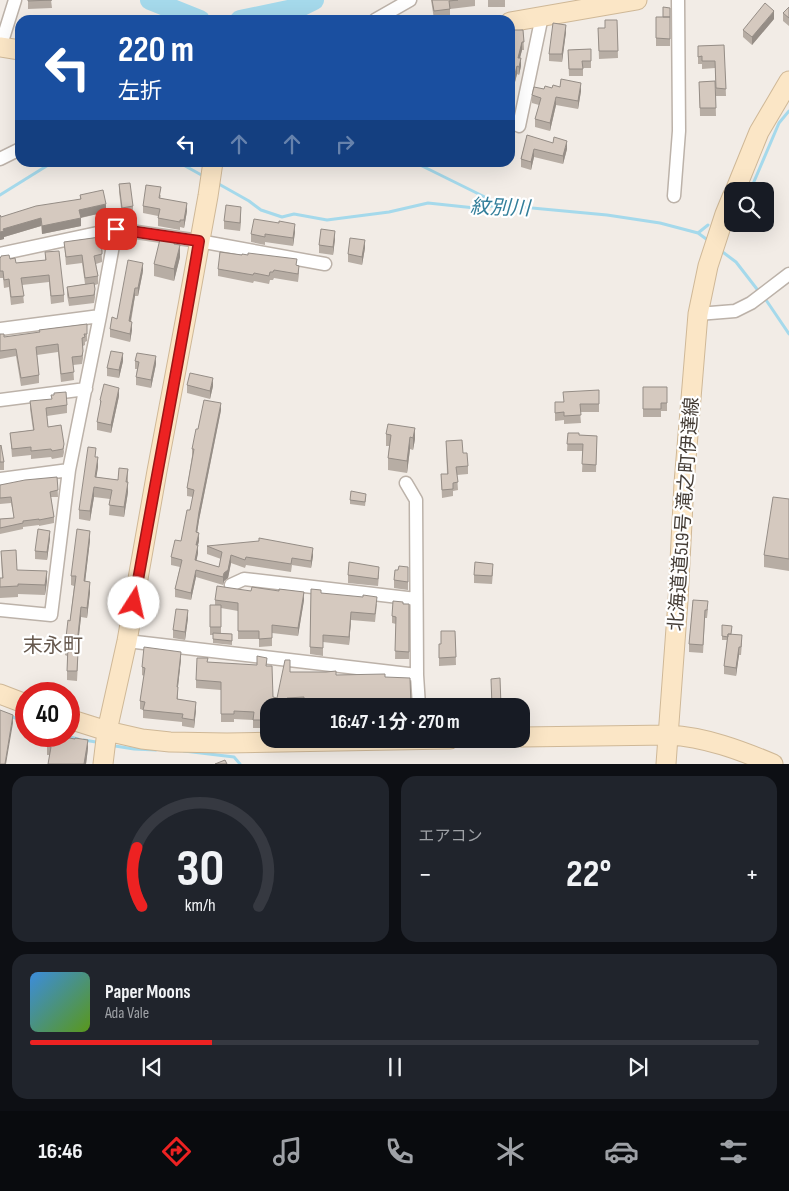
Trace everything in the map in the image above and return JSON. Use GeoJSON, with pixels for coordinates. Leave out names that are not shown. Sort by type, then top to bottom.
{"type":"FeatureCollection","features":[{"type":"Feature","properties":{"kind":"street"},"geometry":{"type":"LineString","coordinates":[[14,0],[0,48],[15,50]]}},
{"type":"Feature","properties":{"kind":"street"},"geometry":{"type":"LineString","coordinates":[[384,15],[410,0]]}},
{"type":"Feature","properties":{"kind":"street"},"geometry":{"type":"LineString","coordinates":[[515,21],[637,0]]}},
{"type":"Feature","properties":{"kind":"street"},"geometry":{"type":"LineString","coordinates":[[674,196],[679,131],[678,0]]}},
{"type":"Feature","properties":{"kind":"street"},"geometry":{"type":"LineString","coordinates":[[519,126],[542,16]]}},
{"type":"Feature","properties":{"kind":"street"},"geometry":{"type":"LineString","coordinates":[[739,182],[759,132],[789,81]]}},
{"type":"Feature","properties":{"kind":"street"},"geometry":{"type":"LineString","coordinates":[[0,159],[15,152]]}},
{"type":"Feature","properties":{"kind":"street"},"geometry":{"type":"LineString","coordinates":[[103,764],[107,731],[127,641],[212,167]]}},
{"type":"Feature","properties":{"kind":"street","name":"北海道道519号 滝之町伊達線"},"geometry":{"type":"LineString","coordinates":[[666,764],[684,483],[698,314],[708,266],[724,217]]}},
{"type":"Feature","properties":{"kind":"street"},"geometry":{"type":"LineString","coordinates":[[0,610],[51,616],[69,470],[116,229]]}},
{"type":"Feature","properties":{"kind":"street"},"geometry":{"type":"LineString","coordinates":[[0,254],[116,229],[199,241],[325,264]]}},
{"type":"Feature","properties":{"kind":"street"},"geometry":{"type":"LineString","coordinates":[[698,314],[735,311],[751,303],[785,277]]}},
{"type":"Feature","properties":{"kind":"street"},"geometry":{"type":"LineString","coordinates":[[0,329],[100,316]]}},
{"type":"Feature","properties":{"kind":"street"},"geometry":{"type":"LineString","coordinates":[[0,400],[86,389]]}},
{"type":"Feature","properties":{"kind":"street"},"geometry":{"type":"LineString","coordinates":[[0,479],[69,470]]}},
{"type":"Feature","properties":{"kind":"street"},"geometry":{"type":"LineString","coordinates":[[406,483],[416,500],[418,698]]}},
{"type":"Feature","properties":{"kind":"street"},"geometry":{"type":"LineString","coordinates":[[231,585],[244,579],[416,599]]}},
{"type":"Feature","properties":{"kind":"street"},"geometry":{"type":"LineString","coordinates":[[127,641],[417,675]]}},
{"type":"Feature","properties":{"kind":"street"},"geometry":{"type":"LineString","coordinates":[[0,694],[15,700]]}},
{"type":"Feature","properties":{"kind":"street"},"geometry":{"type":"LineString","coordinates":[[80,723],[142,739],[160,741],[260,742]]}},
{"type":"Feature","properties":{"kind":"street"},"geometry":{"type":"LineString","coordinates":[[530,737],[688,736],[743,751],[773,764]]}},
{"type":"Feature","properties":{"kind":"building"},"geometry":{"type":"Polygon","coordinates":[[[432,0],[458,0],[449,1],[450,9],[434,11],[432,0]]]}},
{"type":"Feature","properties":{"kind":"building"},"geometry":{"type":"Polygon","coordinates":[[[765,3],[774,11],[752,37],[743,30],[765,3]]]}},
{"type":"Feature","properties":{"kind":"building"},"geometry":{"type":"Polygon","coordinates":[[[663,7],[670,8],[670,17],[663,17],[663,7]]]}},
{"type":"Feature","properties":{"kind":"building"},"geometry":{"type":"Polygon","coordinates":[[[789,7],[789,18],[783,13],[789,7]]]}},
{"type":"Feature","properties":{"kind":"building"},"geometry":{"type":"Polygon","coordinates":[[[656,17],[670,17],[670,39],[656,38],[656,17]]]}},
{"type":"Feature","properties":{"kind":"building"},"geometry":{"type":"Polygon","coordinates":[[[605,20],[617,20],[618,51],[599,51],[598,28],[605,28],[605,20]]]}},
{"type":"Feature","properties":{"kind":"building"},"geometry":{"type":"Polygon","coordinates":[[[553,23],[566,25],[562,54],[549,54],[553,23]]]}},
{"type":"Feature","properties":{"kind":"building"},"geometry":{"type":"Polygon","coordinates":[[[515,30],[523,30],[524,42],[522,42],[518,58],[521,58],[519,67],[517,66],[515,74],[515,30]]]}},
{"type":"Feature","properties":{"kind":"building"},"geometry":{"type":"Polygon","coordinates":[[[724,45],[726,89],[716,88],[715,61],[702,61],[702,56],[698,57],[698,46],[724,45]]]}},
{"type":"Feature","properties":{"kind":"building"},"geometry":{"type":"Polygon","coordinates":[[[591,49],[591,61],[582,61],[583,69],[569,69],[568,50],[591,49]]]}},
{"type":"Feature","properties":{"kind":"building"},"geometry":{"type":"Polygon","coordinates":[[[561,79],[581,83],[578,101],[556,97],[550,123],[535,119],[541,98],[532,95],[534,87],[544,89],[545,86],[552,88],[553,85],[560,87],[561,79]]]}},
{"type":"Feature","properties":{"kind":"building"},"geometry":{"type":"Polygon","coordinates":[[[715,81],[716,108],[700,108],[699,82],[715,81]]]}},
{"type":"Feature","properties":{"kind":"building"},"geometry":{"type":"Polygon","coordinates":[[[527,135],[553,143],[554,137],[567,141],[563,156],[534,149],[531,162],[521,159],[527,135]]]}},
{"type":"Feature","properties":{"kind":"building"},"geometry":{"type":"Polygon","coordinates":[[[130,183],[133,206],[122,208],[119,184],[130,183]]]}},
{"type":"Feature","properties":{"kind":"building"},"geometry":{"type":"Polygon","coordinates":[[[146,185],[161,187],[159,198],[187,203],[184,220],[180,220],[180,222],[158,218],[160,209],[143,206],[146,185]]]}},
{"type":"Feature","properties":{"kind":"building"},"geometry":{"type":"Polygon","coordinates":[[[103,190],[106,204],[79,210],[81,218],[42,226],[41,218],[3,229],[4,231],[0,232],[0,215],[1,217],[36,206],[81,199],[80,195],[103,190]]]}},
{"type":"Feature","properties":{"kind":"building"},"geometry":{"type":"Polygon","coordinates":[[[226,205],[241,207],[240,223],[224,221],[226,205]]]}},
{"type":"Feature","properties":{"kind":"building"},"geometry":{"type":"Polygon","coordinates":[[[254,219],[295,224],[293,238],[265,234],[265,237],[251,234],[254,219]]]}},
{"type":"Feature","properties":{"kind":"building"},"geometry":{"type":"Polygon","coordinates":[[[321,229],[335,231],[333,247],[319,245],[321,229]]]}},
{"type":"Feature","properties":{"kind":"building"},"geometry":{"type":"Polygon","coordinates":[[[161,235],[175,239],[174,244],[180,245],[174,269],[154,264],[161,235]]]}},
{"type":"Feature","properties":{"kind":"building"},"geometry":{"type":"Polygon","coordinates":[[[100,237],[102,254],[94,256],[98,276],[85,278],[82,255],[66,257],[64,242],[100,237]]]}},
{"type":"Feature","properties":{"kind":"building"},"geometry":{"type":"Polygon","coordinates":[[[350,238],[365,240],[362,257],[348,254],[350,238]]]}},
{"type":"Feature","properties":{"kind":"building"},"geometry":{"type":"Polygon","coordinates":[[[59,251],[64,295],[51,296],[49,275],[21,278],[24,296],[11,297],[9,279],[4,280],[3,271],[0,271],[1,256],[9,255],[10,259],[15,258],[16,263],[46,260],[45,252],[59,251]]]}},
{"type":"Feature","properties":{"kind":"building"},"geometry":{"type":"Polygon","coordinates":[[[220,252],[242,255],[248,255],[248,253],[297,259],[296,265],[299,266],[298,274],[274,270],[270,272],[269,276],[254,273],[253,275],[218,269],[220,252]]]}},
{"type":"Feature","properties":{"kind":"building"},"geometry":{"type":"Polygon","coordinates":[[[128,260],[143,263],[138,288],[135,288],[129,321],[132,322],[130,334],[110,329],[112,317],[117,319],[128,260]]]}},
{"type":"Feature","properties":{"kind":"building"},"geometry":{"type":"Polygon","coordinates":[[[94,283],[94,295],[69,298],[67,287],[94,283]]]}},
{"type":"Feature","properties":{"kind":"building"},"geometry":{"type":"Polygon","coordinates":[[[87,324],[87,334],[84,334],[85,337],[82,338],[82,356],[72,357],[74,372],[61,374],[58,344],[36,347],[39,375],[21,378],[16,349],[0,351],[0,334],[4,334],[4,337],[87,324]]]}},
{"type":"Feature","properties":{"kind":"building"},"geometry":{"type":"Polygon","coordinates":[[[111,351],[123,353],[119,370],[107,368],[111,351]]]}},
{"type":"Feature","properties":{"kind":"building"},"geometry":{"type":"Polygon","coordinates":[[[137,353],[156,356],[151,380],[136,377],[139,362],[135,361],[137,353]]]}},
{"type":"Feature","properties":{"kind":"building"},"geometry":{"type":"Polygon","coordinates":[[[190,373],[213,378],[210,391],[187,385],[190,373]]]}},
{"type":"Feature","properties":{"kind":"building"},"geometry":{"type":"Polygon","coordinates":[[[104,384],[119,388],[111,425],[97,422],[104,384]]]}},
{"type":"Feature","properties":{"kind":"building"},"geometry":{"type":"Polygon","coordinates":[[[643,387],[667,387],[667,403],[661,403],[661,409],[643,409],[643,387]]]}},
{"type":"Feature","properties":{"kind":"building"},"geometry":{"type":"Polygon","coordinates":[[[599,390],[599,404],[580,404],[581,415],[564,416],[564,412],[555,413],[555,402],[564,402],[563,392],[599,390]]]}},
{"type":"Feature","properties":{"kind":"building"},"geometry":{"type":"Polygon","coordinates":[[[66,392],[67,405],[46,408],[48,427],[61,425],[63,449],[31,451],[31,447],[12,449],[10,433],[34,430],[30,401],[52,399],[51,395],[54,395],[54,393],[66,392]]]}},
{"type":"Feature","properties":{"kind":"building"},"geometry":{"type":"Polygon","coordinates":[[[204,400],[221,403],[199,512],[196,532],[199,533],[196,545],[198,545],[195,560],[219,567],[222,552],[207,546],[259,541],[259,538],[313,548],[311,561],[292,558],[291,564],[246,557],[245,560],[231,555],[228,570],[224,573],[223,577],[196,570],[191,593],[175,589],[182,560],[171,557],[175,540],[181,541],[187,510],[190,510],[194,490],[187,488],[194,449],[192,449],[204,400]]]}},
{"type":"Feature","properties":{"kind":"building"},"geometry":{"type":"Polygon","coordinates":[[[388,424],[415,428],[413,438],[410,437],[407,461],[388,458],[391,435],[386,434],[388,424]]]}},
{"type":"Feature","properties":{"kind":"building"},"geometry":{"type":"Polygon","coordinates":[[[568,433],[597,436],[596,465],[582,464],[583,444],[567,444],[568,433]]]}},
{"type":"Feature","properties":{"kind":"building"},"geometry":{"type":"Polygon","coordinates":[[[462,440],[463,453],[467,453],[468,466],[456,467],[458,482],[453,483],[453,489],[442,490],[441,474],[448,474],[446,441],[462,440]]]}},
{"type":"Feature","properties":{"kind":"building"},"geometry":{"type":"Polygon","coordinates":[[[1,445],[4,462],[0,462],[1,445]]]}},
{"type":"Feature","properties":{"kind":"building"},"geometry":{"type":"Polygon","coordinates":[[[88,447],[96,448],[95,457],[98,457],[95,477],[118,480],[119,468],[128,469],[124,507],[109,505],[112,490],[94,487],[90,511],[79,510],[88,447]]]}},
{"type":"Feature","properties":{"kind":"building"},"geometry":{"type":"Polygon","coordinates":[[[57,477],[58,490],[50,492],[54,517],[23,521],[23,523],[0,528],[0,519],[14,518],[11,497],[0,498],[0,485],[57,477]]]}},
{"type":"Feature","properties":{"kind":"building"},"geometry":{"type":"Polygon","coordinates":[[[351,491],[366,494],[365,502],[350,500],[351,491]]]}},
{"type":"Feature","properties":{"kind":"building"},"geometry":{"type":"Polygon","coordinates":[[[773,497],[789,499],[789,559],[764,555],[773,497]]]}},
{"type":"Feature","properties":{"kind":"building"},"geometry":{"type":"Polygon","coordinates":[[[38,529],[50,531],[47,552],[35,551],[38,529]]]}},
{"type":"Feature","properties":{"kind":"building"},"geometry":{"type":"Polygon","coordinates":[[[77,529],[90,531],[84,581],[90,582],[87,608],[81,607],[76,653],[78,653],[77,671],[67,671],[68,646],[65,646],[76,576],[71,576],[77,529]]]}},
{"type":"Feature","properties":{"kind":"building"},"geometry":{"type":"Polygon","coordinates":[[[16,550],[17,570],[47,571],[45,585],[18,584],[18,586],[0,587],[0,578],[3,578],[1,551],[16,550]]]}},
{"type":"Feature","properties":{"kind":"building"},"geometry":{"type":"Polygon","coordinates":[[[349,562],[379,567],[378,579],[348,575],[349,562]]]}},
{"type":"Feature","properties":{"kind":"building"},"geometry":{"type":"Polygon","coordinates":[[[475,562],[493,564],[492,576],[474,575],[475,562]]]}},
{"type":"Feature","properties":{"kind":"building"},"geometry":{"type":"Polygon","coordinates":[[[399,566],[408,567],[408,582],[394,580],[395,570],[398,570],[399,566]]]}},
{"type":"Feature","properties":{"kind":"building"},"geometry":{"type":"Polygon","coordinates":[[[217,586],[251,591],[252,587],[304,592],[298,628],[272,625],[272,638],[259,639],[259,631],[238,631],[238,603],[215,600],[217,586]]]}},
{"type":"Feature","properties":{"kind":"building"},"geometry":{"type":"Polygon","coordinates":[[[311,589],[321,590],[321,593],[377,597],[375,614],[351,612],[349,637],[323,635],[323,648],[310,647],[311,589]]]}},
{"type":"Feature","properties":{"kind":"building"},"geometry":{"type":"Polygon","coordinates":[[[693,600],[708,601],[707,610],[705,610],[703,645],[689,644],[693,600]]]}},
{"type":"Feature","properties":{"kind":"building"},"geometry":{"type":"Polygon","coordinates":[[[393,601],[409,604],[409,652],[395,651],[396,617],[392,616],[393,601]]]}},
{"type":"Feature","properties":{"kind":"building"},"geometry":{"type":"Polygon","coordinates":[[[210,605],[221,605],[221,627],[210,627],[210,605]]]}},
{"type":"Feature","properties":{"kind":"building"},"geometry":{"type":"Polygon","coordinates":[[[176,609],[188,610],[185,632],[173,630],[176,609]]]}},
{"type":"Feature","properties":{"kind":"building"},"geometry":{"type":"Polygon","coordinates":[[[722,625],[732,626],[731,634],[728,634],[728,637],[722,636],[722,625]]]}},
{"type":"Feature","properties":{"kind":"building"},"geometry":{"type":"Polygon","coordinates":[[[441,631],[455,631],[456,657],[439,658],[441,631]]]}},
{"type":"Feature","properties":{"kind":"building"},"geometry":{"type":"Polygon","coordinates":[[[213,633],[232,634],[232,641],[213,639],[213,633]]]}},
{"type":"Feature","properties":{"kind":"building"},"geometry":{"type":"Polygon","coordinates":[[[728,634],[742,635],[736,668],[724,666],[728,634]]]}},
{"type":"Feature","properties":{"kind":"building"},"geometry":{"type":"Polygon","coordinates":[[[144,647],[181,652],[177,699],[196,702],[194,720],[182,718],[183,714],[143,710],[145,702],[140,701],[145,668],[142,667],[144,647]]]}},
{"type":"Feature","properties":{"kind":"building"},"geometry":{"type":"Polygon","coordinates":[[[257,656],[267,658],[266,666],[272,666],[273,697],[277,698],[260,698],[260,720],[253,720],[254,712],[234,711],[234,714],[221,714],[221,682],[196,680],[197,658],[208,658],[207,662],[257,665],[257,656]]]}},
{"type":"Feature","properties":{"kind":"building"},"geometry":{"type":"Polygon","coordinates":[[[285,660],[290,660],[290,672],[336,671],[336,675],[385,674],[385,677],[410,678],[411,698],[277,698],[285,660]]]}},
{"type":"Feature","properties":{"kind":"building"},"geometry":{"type":"Polygon","coordinates":[[[500,678],[501,698],[492,698],[491,679],[500,678]]]}},
{"type":"Feature","properties":{"kind":"building"},"geometry":{"type":"Polygon","coordinates":[[[0,710],[13,715],[5,764],[0,764],[0,710]]]}},
{"type":"Feature","properties":{"kind":"building"},"geometry":{"type":"Polygon","coordinates":[[[80,739],[88,740],[84,764],[48,764],[51,747],[80,747],[80,739]]]}},
{"type":"Feature","properties":{"kind":"building"},"geometry":{"type":"Polygon","coordinates":[[[225,760],[227,764],[215,764],[225,760]]]}},
{"type":"Feature","properties":{"kind":"waterway"},"geometry":{"type":"LineString","coordinates":[[150,0],[188,15]]}},
{"type":"Feature","properties":{"kind":"waterway"},"geometry":{"type":"LineString","coordinates":[[264,15],[298,8],[314,0]]}},
{"type":"Feature","properties":{"kind":"waterway"},"geometry":{"type":"LineString","coordinates":[[754,182],[779,123],[789,111]]}},
{"type":"Feature","properties":{"kind":"waterway","name":"紋別川"},"geometry":{"type":"LineString","coordinates":[[0,195],[45,167]]}},
{"type":"Feature","properties":{"kind":"waterway","name":"紋別川"},"geometry":{"type":"LineString","coordinates":[[187,167],[205,177]]}},
{"type":"Feature","properties":{"kind":"waterway"},"geometry":{"type":"LineString","coordinates":[[424,167],[501,205]]}},
{"type":"Feature","properties":{"kind":"waterway","name":"紋別川"},"geometry":{"type":"LineString","coordinates":[[217,183],[261,210],[282,217],[294,214],[327,220],[389,212],[428,203],[475,208],[501,205],[607,215],[660,223],[698,233],[709,241]]}},
{"type":"Feature","properties":{"kind":"waterway"},"geometry":{"type":"LineString","coordinates":[[698,233],[708,225]]}},
{"type":"Feature","properties":{"kind":"waterway","name":"紋別川"},"geometry":{"type":"LineString","coordinates":[[720,250],[736,262],[760,293]]}},
{"type":"Feature","properties":{"kind":"waterway","name":"紋別川"},"geometry":{"type":"LineString","coordinates":[[764,297],[789,334]]}},
{"type":"Feature","properties":{"kind":"waterway"},"geometry":{"type":"LineString","coordinates":[[10,716],[15,718]]}},
{"type":"Feature","properties":{"kind":"waterway"},"geometry":{"type":"LineString","coordinates":[[84,740],[96,742]]}},
{"type":"Feature","properties":{"kind":"waterway"},"geometry":{"type":"LineString","coordinates":[[115,746],[156,750]]}},
{"type":"Feature","properties":{"kind":"waterway"},"geometry":{"type":"LineString","coordinates":[[184,751],[234,757],[240,764]]}},
{"type":"Feature","properties":{"kind":"district","name":"末永町"},"geometry":{"type":"Point","coordinates":[53,645]}},
{"type":"Feature","properties":{"kind":"route"},"geometry":{"type":"LineString","coordinates":[[116,229],[199,241],[134,603]]}}]}
